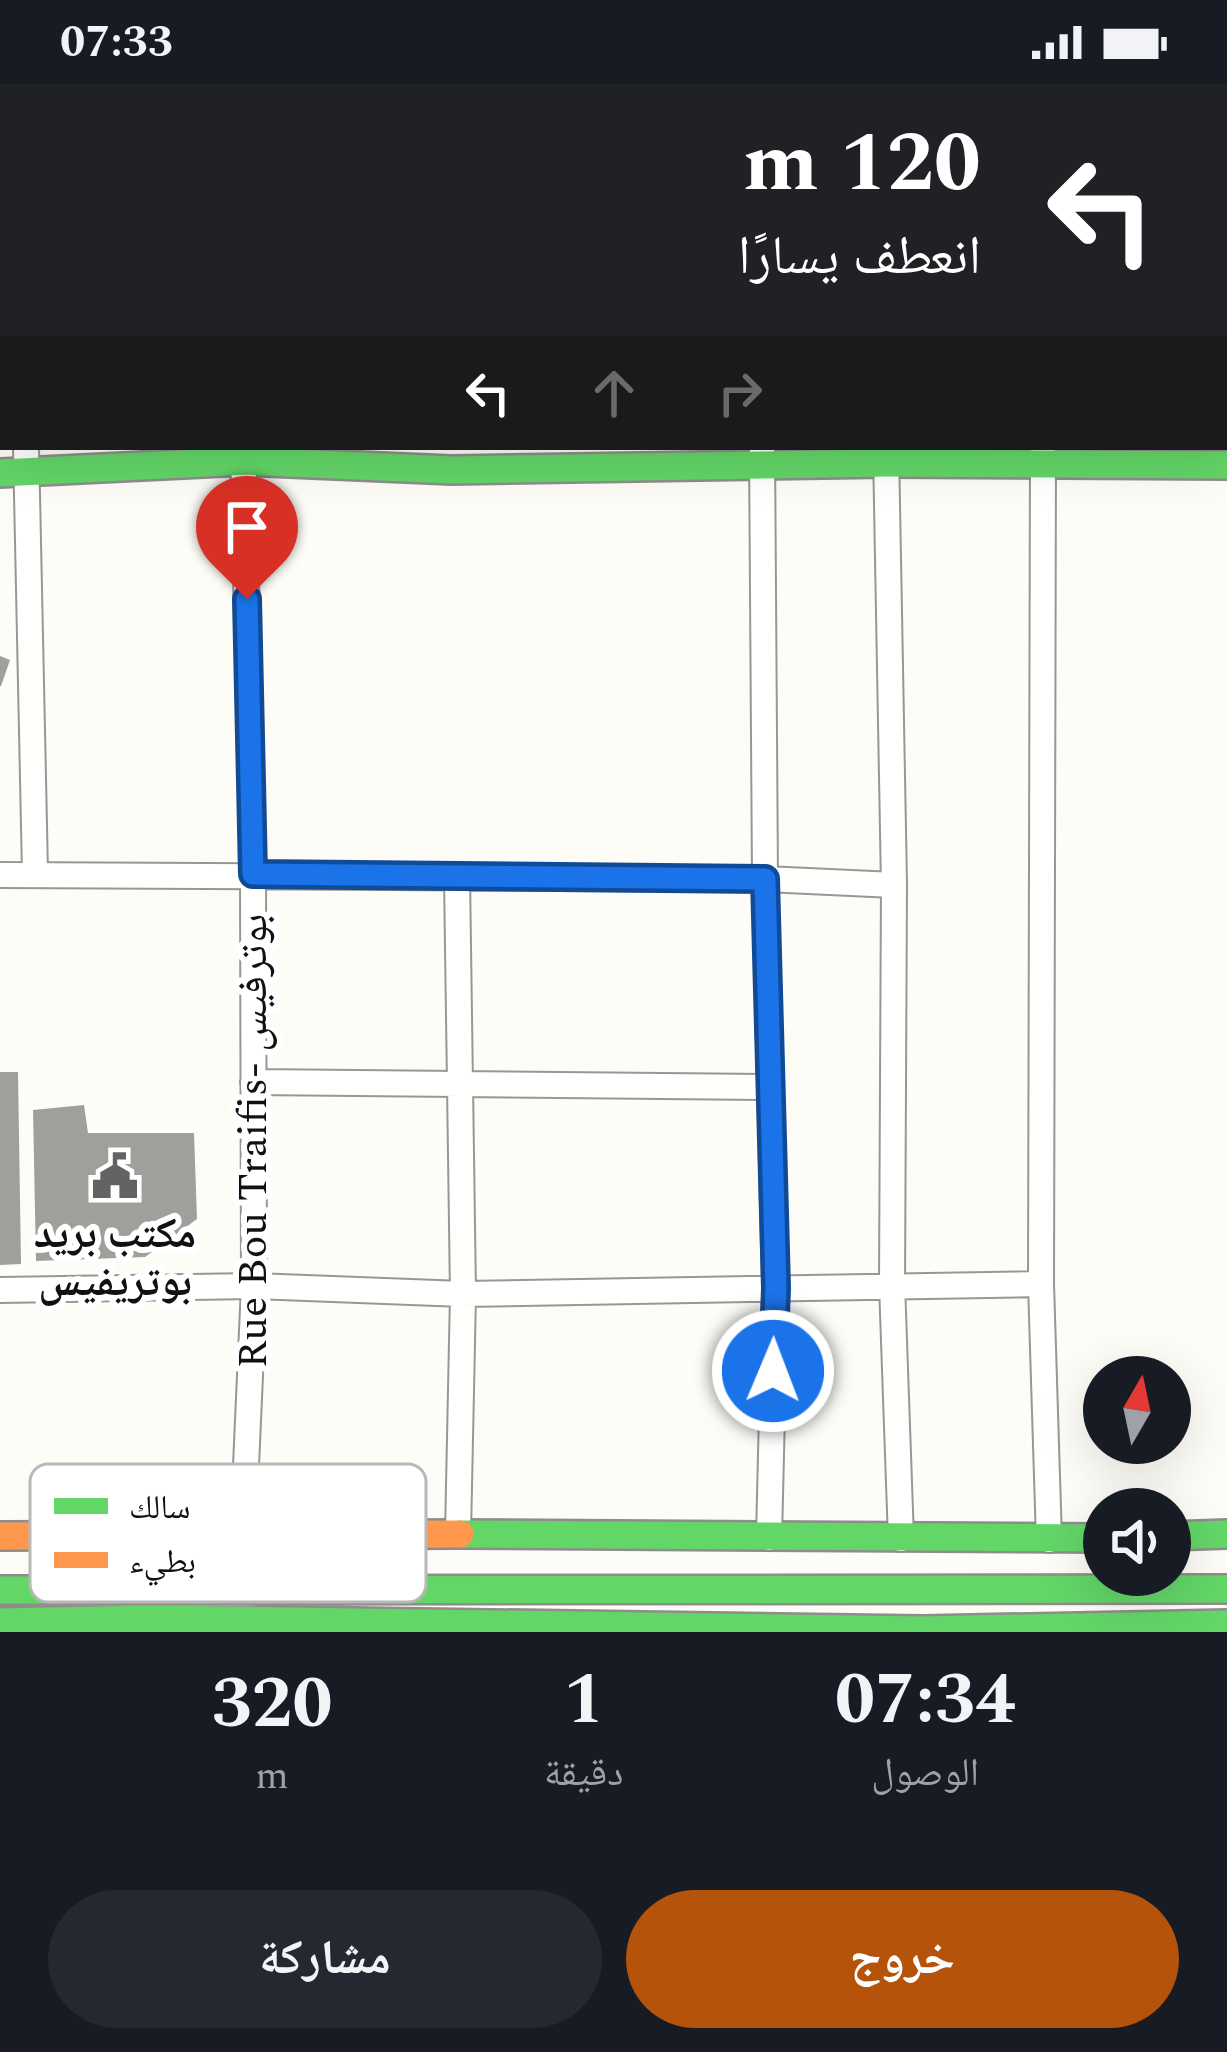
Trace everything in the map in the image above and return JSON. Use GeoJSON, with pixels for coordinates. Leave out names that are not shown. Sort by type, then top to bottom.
{"type":"FeatureCollection","features":[{"type":"Feature","properties":{"kind":"main road"},"geometry":{"type":"LineString","coordinates":[[17,464],[243,454],[453,458],[1043,455],[1227,465]]}},
{"type":"Feature","properties":{"kind":"main road"},"geometry":{"type":"LineString","coordinates":[[426,1534],[1083,1539]]}},
{"type":"Feature","properties":{"kind":"main road"},"geometry":{"type":"LineString","coordinates":[[1191,1535],[1227,1534]]}},
{"type":"Feature","properties":{"kind":"main road"},"geometry":{"type":"LineString","coordinates":[[0,1536],[30,1536]]}},
{"type":"Feature","properties":{"kind":"main road"},"geometry":{"type":"LineString","coordinates":[[426,1590],[1227,1589]]}},
{"type":"Feature","properties":{"kind":"main road"},"geometry":{"type":"LineString","coordinates":[[0,1590],[30,1590]]}},
{"type":"Feature","properties":{"kind":"main road"},"geometry":{"type":"LineString","coordinates":[[0,1622],[729,1631],[1227,1624]]}},
{"type":"Feature","properties":{"kind":"street","name":"Rue Bou Traifis- بوترفيس"},"geometry":{"type":"LineString","coordinates":[[243,454],[254,1082],[254,1286],[246,1464]]}},
{"type":"Feature","properties":{"kind":"street"},"geometry":{"type":"LineString","coordinates":[[886,455],[894,885],[892,1284],[901,1540]]}},
{"type":"Feature","properties":{"kind":"street"},"geometry":{"type":"LineString","coordinates":[[1043,455],[1041,1284],[1048,1540]]}},
{"type":"Feature","properties":{"kind":"street"},"geometry":{"type":"LineString","coordinates":[[762,457],[765,879],[776,1288],[769,1538]]}},
{"type":"Feature","properties":{"kind":"street"},"geometry":{"type":"LineString","coordinates":[[17,464],[35,873]]}},
{"type":"Feature","properties":{"kind":"street"},"geometry":{"type":"LineString","coordinates":[[0,875],[765,879],[894,885]]}},
{"type":"Feature","properties":{"kind":"street"},"geometry":{"type":"LineString","coordinates":[[457,876],[463,1294],[458,1534]]}},
{"type":"Feature","properties":{"kind":"street"},"geometry":{"type":"LineString","coordinates":[[254,1082],[770,1087]]}},
{"type":"Feature","properties":{"kind":"street"},"geometry":{"type":"LineString","coordinates":[[0,1290],[254,1286],[463,1294],[1041,1284]]}},
{"type":"Feature","properties":{"kind":"building"},"geometry":{"type":"Polygon","coordinates":[[[0,656],[10,660],[1,686],[0,686],[0,656]]]}},
{"type":"Feature","properties":{"kind":"building"},"geometry":{"type":"Polygon","coordinates":[[[0,1072],[18,1072],[21,1264],[0,1265],[0,1072]]]}},
{"type":"Feature","properties":{"kind":"building","name":"مكتب بريد بوتريفيس"},"geometry":{"type":"Polygon","coordinates":[[[84,1105],[88,1133],[194,1133],[197,1219],[145,1257],[36,1261],[33,1110],[84,1105]]]}},
{"type":"Feature","properties":{"kind":"traffic: fast"},"geometry":{"type":"LineString","coordinates":[[0,473],[244,461],[452,470],[886,463],[1227,465]]}},
{"type":"Feature","properties":{"kind":"traffic: fast"},"geometry":{"type":"LineString","coordinates":[[460,1534],[1083,1538]]}},
{"type":"Feature","properties":{"kind":"traffic: fast"},"geometry":{"type":"LineString","coordinates":[[1191,1535],[1227,1534]]}},
{"type":"Feature","properties":{"kind":"traffic: fast"},"geometry":{"type":"LineString","coordinates":[[426,1590],[1227,1589]]}},
{"type":"Feature","properties":{"kind":"traffic: fast"},"geometry":{"type":"LineString","coordinates":[[0,1590],[30,1590]]}},
{"type":"Feature","properties":{"kind":"traffic: fast"},"geometry":{"type":"LineString","coordinates":[[0,1622],[150,1619],[922,1630],[1227,1624]]}},
{"type":"Feature","properties":{"kind":"traffic: slow"},"geometry":{"type":"LineString","coordinates":[[426,1534],[460,1534]]}},
{"type":"Feature","properties":{"kind":"traffic: slow"},"geometry":{"type":"LineString","coordinates":[[0,1536],[30,1536]]}},
{"type":"Feature","properties":{"kind":"place","name":"مكتب بريد بوتريفيس"},"geometry":{"type":"Point","coordinates":[115,1176]}},
{"type":"Feature","properties":{"kind":"route"},"geometry":{"type":"LineString","coordinates":[[247,599],[253,874],[765,879],[776,1288],[773,1371]]}}]}
